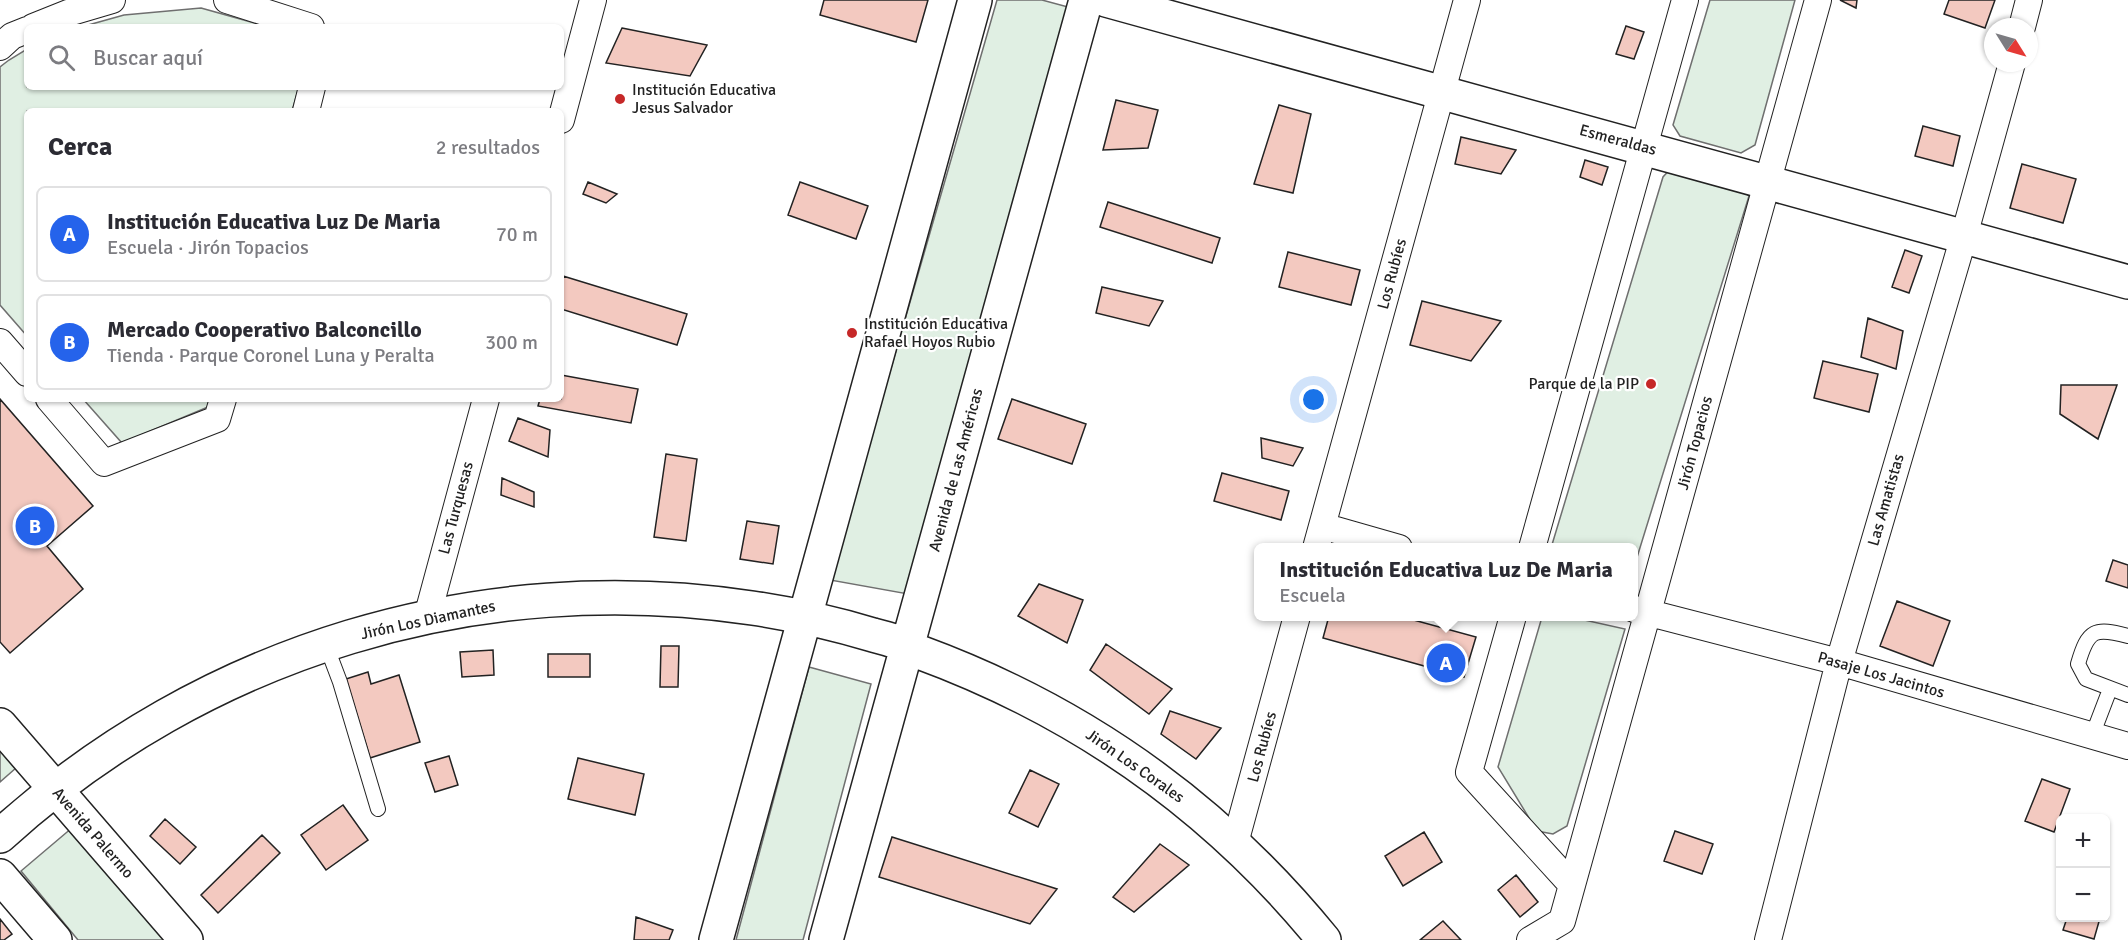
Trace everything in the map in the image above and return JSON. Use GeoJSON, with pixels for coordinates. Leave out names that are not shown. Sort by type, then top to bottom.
{"type":"FeatureCollection","features":[{"type":"Feature","properties":{"kind":"street"},"geometry":{"type":"LineString","coordinates":[[35,24],[112,0]]}},
{"type":"Feature","properties":{"kind":"street"},"geometry":{"type":"LineString","coordinates":[[227,0],[301,24]]}},
{"type":"Feature","properties":{"kind":"street"},"geometry":{"type":"LineString","coordinates":[[564,109],[593,0]]}},
{"type":"Feature","properties":{"kind":"street"},"geometry":{"type":"LineString","coordinates":[[716,940],[975,0]]}},
{"type":"Feature","properties":{"kind":"street","name":"Avenida de Las Américas"},"geometry":{"type":"LineString","coordinates":[[826,940],[1086,0]]}},
{"type":"Feature","properties":{"kind":"street","name":"Esmeraldas"},"geometry":{"type":"LineString","coordinates":[[1106,0],[2128,282]]}},
{"type":"Feature","properties":{"kind":"street","name":"Los Rubíes"},"geometry":{"type":"LineString","coordinates":[[1319,537],[1467,0]]}},
{"type":"Feature","properties":{"kind":"street"},"geometry":{"type":"LineString","coordinates":[[1533,543],[1685,0]]}},
{"type":"Feature","properties":{"kind":"street","name":"Jirón Topacios"},"geometry":{"type":"LineString","coordinates":[[1530,940],[1562,921],[1641,611],[1818,0]]}},
{"type":"Feature","properties":{"kind":"street"},"geometry":{"type":"LineString","coordinates":[[2024,18],[2029,0]]}},
{"type":"Feature","properties":{"kind":"street","name":"Las Amatistas"},"geometry":{"type":"LineString","coordinates":[[1768,940],[1839,662],[1964,236],[2010,72]]}},
{"type":"Feature","properties":{"kind":"street"},"geometry":{"type":"LineString","coordinates":[[307,108],[311,90]]}},
{"type":"Feature","properties":{"kind":"street"},"geometry":{"type":"LineString","coordinates":[[0,342],[24,370]]}},
{"type":"Feature","properties":{"kind":"street"},"geometry":{"type":"LineString","coordinates":[[52,402],[104,463],[218,419],[223,402]]}},
{"type":"Feature","properties":{"kind":"street","name":"Las Turquesas"},"geometry":{"type":"LineString","coordinates":[[427,617],[485,402]]}},
{"type":"Feature","properties":{"kind":"street"},"geometry":{"type":"LineString","coordinates":[[1319,537],[1363,543]]}},
{"type":"Feature","properties":{"kind":"street","name":"Jirón Los Diamantes"},"geometry":{"type":"LineString","coordinates":[[0,836],[55,789],[107,751],[162,717],[278,662],[326,644],[427,617],[540,600],[597,597],[660,598],[722,603],[805,617],[908,645]]}},
{"type":"Feature","properties":{"kind":"street","name":"Pasaje Los Jacintos"},"geometry":{"type":"LineString","coordinates":[[1641,611],[1839,662],[2128,746]]}},
{"type":"Feature","properties":{"kind":"street","name":"Los Rubíes"},"geometry":{"type":"LineString","coordinates":[[1235,843],[1296,621]]}},
{"type":"Feature","properties":{"kind":"street"},"geometry":{"type":"LineString","coordinates":[[1512,621],[1469,772],[1572,885]]}},
{"type":"Feature","properties":{"kind":"street","name":"Jirón Los Corales"},"geometry":{"type":"LineString","coordinates":[[908,645],[919,652],[998,683],[1061,716],[1122,754],[1181,796],[1235,843],[1288,897],[1324,940]]}},
{"type":"Feature","properties":{"kind":"street","name":"Avenida Palermo"},"geometry":{"type":"LineString","coordinates":[[0,726],[186,940]]}},
{"type":"Feature","properties":{"kind":"street"},"geometry":{"type":"LineString","coordinates":[[0,876],[55,940]]}},
{"type":"Feature","properties":{"kind":"lane"},"geometry":{"type":"LineString","coordinates":[[2128,636],[2100,630],[2087,640],[2078,664],[2086,680],[2128,695]]}},
{"type":"Feature","properties":{"kind":"lane"},"geometry":{"type":"LineString","coordinates":[[326,644],[378,808]]}},
{"type":"Feature","properties":{"kind":"lane"},"geometry":{"type":"LineString","coordinates":[[2092,736],[2110,689]]}},
{"type":"Feature","properties":{"kind":"green space"},"geometry":{"type":"Polygon","coordinates":[[[997,0],[1042,0],[1068,7],[908,594],[830,580],[997,0]]]}},
{"type":"Feature","properties":{"kind":"green space"},"geometry":{"type":"Polygon","coordinates":[[[1710,0],[1795,0],[1755,145],[1741,153],[1680,136],[1673,125],[1710,0]]]}},
{"type":"Feature","properties":{"kind":"green space"},"geometry":{"type":"Polygon","coordinates":[[[201,8],[258,24],[92,24],[124,15],[201,8]]]}},
{"type":"Feature","properties":{"kind":"green space"},"geometry":{"type":"Polygon","coordinates":[[[24,51],[24,90],[298,90],[293,108],[24,108],[24,333],[0,305],[0,67],[24,51]]]}},
{"type":"Feature","properties":{"kind":"green space"},"geometry":{"type":"Polygon","coordinates":[[[1673,166],[1739,188],[1749,196],[1638,554],[1638,543],[1553,543],[1663,177],[1673,166]]]}},
{"type":"Feature","properties":{"kind":"green space"},"geometry":{"type":"Polygon","coordinates":[[[86,402],[209,402],[208,407],[122,443],[86,402]]]}},
{"type":"Feature","properties":{"kind":"green space"},"geometry":{"type":"Polygon","coordinates":[[[1541,621],[1589,621],[1625,629],[1567,826],[1553,834],[1537,831],[1498,767],[1541,621]]]}},
{"type":"Feature","properties":{"kind":"green space"},"geometry":{"type":"Polygon","coordinates":[[[809,667],[871,684],[803,940],[736,940],[809,667]]]}},
{"type":"Feature","properties":{"kind":"green space"},"geometry":{"type":"Polygon","coordinates":[[[0,749],[16,768],[0,782],[0,749]]]}},
{"type":"Feature","properties":{"kind":"green space"},"geometry":{"type":"Polygon","coordinates":[[[73,827],[167,940],[78,940],[21,871],[73,827]]]}},
{"type":"Feature","properties":{"kind":"building"},"geometry":{"type":"Polygon","coordinates":[[[824,0],[928,0],[916,42],[820,15],[824,0]]]}},
{"type":"Feature","properties":{"kind":"building"},"geometry":{"type":"Polygon","coordinates":[[[1840,0],[1857,0],[1856,8],[1840,0]]]}},
{"type":"Feature","properties":{"kind":"building"},"geometry":{"type":"Polygon","coordinates":[[[1949,0],[1995,0],[1989,18],[1984,18],[1984,28],[1944,14],[1949,0]]]}},
{"type":"Feature","properties":{"kind":"building"},"geometry":{"type":"Polygon","coordinates":[[[1626,26],[1644,32],[1634,59],[1616,54],[1626,26]]]}},
{"type":"Feature","properties":{"kind":"building"},"geometry":{"type":"Polygon","coordinates":[[[622,28],[707,45],[690,76],[606,63],[622,28]]]}},
{"type":"Feature","properties":{"kind":"building"},"geometry":{"type":"Polygon","coordinates":[[[1116,100],[1158,110],[1148,148],[1103,150],[1116,100]]]}},
{"type":"Feature","properties":{"kind":"building"},"geometry":{"type":"Polygon","coordinates":[[[1279,105],[1311,114],[1293,193],[1254,184],[1279,105]]]}},
{"type":"Feature","properties":{"kind":"building"},"geometry":{"type":"Polygon","coordinates":[[[1923,126],[1960,136],[1953,166],[1915,156],[1923,126]]]}},
{"type":"Feature","properties":{"kind":"building"},"geometry":{"type":"Polygon","coordinates":[[[1461,137],[1516,150],[1501,174],[1455,164],[1461,137]]]}},
{"type":"Feature","properties":{"kind":"building"},"geometry":{"type":"Polygon","coordinates":[[[1585,160],[1608,167],[1602,185],[1580,177],[1585,160]]]}},
{"type":"Feature","properties":{"kind":"building"},"geometry":{"type":"Polygon","coordinates":[[[2022,164],[2076,179],[2063,223],[2010,208],[2022,164]]]}},
{"type":"Feature","properties":{"kind":"building"},"geometry":{"type":"Polygon","coordinates":[[[588,182],[617,194],[606,203],[583,194],[588,182]]]}},
{"type":"Feature","properties":{"kind":"building"},"geometry":{"type":"Polygon","coordinates":[[[800,182],[868,206],[856,239],[788,215],[800,182]]]}},
{"type":"Feature","properties":{"kind":"building"},"geometry":{"type":"Polygon","coordinates":[[[1108,202],[1220,238],[1212,263],[1100,227],[1108,202]]]}},
{"type":"Feature","properties":{"kind":"building"},"geometry":{"type":"Polygon","coordinates":[[[1905,250],[1922,256],[1909,293],[1892,287],[1905,250]]]}},
{"type":"Feature","properties":{"kind":"building"},"geometry":{"type":"Polygon","coordinates":[[[1288,252],[1360,270],[1351,305],[1279,287],[1288,252]]]}},
{"type":"Feature","properties":{"kind":"building"},"geometry":{"type":"Polygon","coordinates":[[[564,276],[687,314],[677,345],[564,310],[564,276]]]}},
{"type":"Feature","properties":{"kind":"building"},"geometry":{"type":"Polygon","coordinates":[[[1102,287],[1163,301],[1149,326],[1096,313],[1102,287]]]}},
{"type":"Feature","properties":{"kind":"building"},"geometry":{"type":"Polygon","coordinates":[[[1422,301],[1501,321],[1471,361],[1410,345],[1422,301]]]}},
{"type":"Feature","properties":{"kind":"building"},"geometry":{"type":"Polygon","coordinates":[[[1868,318],[1903,331],[1896,369],[1861,357],[1868,318]]]}},
{"type":"Feature","properties":{"kind":"building"},"geometry":{"type":"Polygon","coordinates":[[[1823,361],[1878,374],[1869,412],[1814,398],[1823,361]]]}},
{"type":"Feature","properties":{"kind":"building"},"geometry":{"type":"Polygon","coordinates":[[[564,376],[638,389],[631,423],[538,406],[539,402],[564,402],[564,376]]]}},
{"type":"Feature","properties":{"kind":"building"},"geometry":{"type":"Polygon","coordinates":[[[2061,385],[2117,385],[2098,439],[2060,414],[2061,385]]]}},
{"type":"Feature","properties":{"kind":"building"},"geometry":{"type":"Polygon","coordinates":[[[0,399],[93,506],[47,546],[83,589],[10,653],[0,642],[0,399]]]}},
{"type":"Feature","properties":{"kind":"building"},"geometry":{"type":"Polygon","coordinates":[[[1012,399],[1086,424],[1072,464],[998,439],[1012,399]]]}},
{"type":"Feature","properties":{"kind":"building"},"geometry":{"type":"Polygon","coordinates":[[[518,418],[550,430],[548,457],[509,441],[518,418]]]}},
{"type":"Feature","properties":{"kind":"building"},"geometry":{"type":"Polygon","coordinates":[[[1261,438],[1303,448],[1293,466],[1262,458],[1261,438]]]}},
{"type":"Feature","properties":{"kind":"building"},"geometry":{"type":"Polygon","coordinates":[[[666,454],[697,459],[686,541],[654,537],[666,454]]]}},
{"type":"Feature","properties":{"kind":"building"},"geometry":{"type":"Polygon","coordinates":[[[1222,473],[1289,491],[1281,520],[1214,501],[1222,473]]]}},
{"type":"Feature","properties":{"kind":"building"},"geometry":{"type":"Polygon","coordinates":[[[502,478],[534,492],[534,507],[501,495],[502,478]]]}},
{"type":"Feature","properties":{"kind":"building"},"geometry":{"type":"Polygon","coordinates":[[[747,521],[779,526],[773,564],[740,559],[747,521]]]}},
{"type":"Feature","properties":{"kind":"building"},"geometry":{"type":"Polygon","coordinates":[[[2113,560],[2128,565],[2128,588],[2106,581],[2113,560]]]}},
{"type":"Feature","properties":{"kind":"building"},"geometry":{"type":"Polygon","coordinates":[[[1039,584],[1083,600],[1067,643],[1018,616],[1039,584]]]}},
{"type":"Feature","properties":{"kind":"building"},"geometry":{"type":"Polygon","coordinates":[[[1897,601],[1950,621],[1933,666],[1880,646],[1897,601]]]}},
{"type":"Feature","properties":{"kind":"building"},"geometry":{"type":"Polygon","coordinates":[[[1328,621],[1417,621],[1476,637],[1464,677],[1323,638],[1328,621]]]}},
{"type":"Feature","properties":{"kind":"building"},"geometry":{"type":"Polygon","coordinates":[[[1106,644],[1172,689],[1149,714],[1090,670],[1106,644]]]}},
{"type":"Feature","properties":{"kind":"building"},"geometry":{"type":"Polygon","coordinates":[[[661,646],[679,646],[678,687],[660,687],[661,646]]]}},
{"type":"Feature","properties":{"kind":"building"},"geometry":{"type":"Polygon","coordinates":[[[493,650],[494,675],[462,677],[460,652],[493,650]]]}},
{"type":"Feature","properties":{"kind":"building"},"geometry":{"type":"Polygon","coordinates":[[[548,654],[590,654],[590,677],[548,677],[548,654]]]}},
{"type":"Feature","properties":{"kind":"building"},"geometry":{"type":"Polygon","coordinates":[[[368,672],[371,684],[399,675],[420,742],[370,758],[346,679],[368,672]]]}},
{"type":"Feature","properties":{"kind":"building"},"geometry":{"type":"Polygon","coordinates":[[[1170,711],[1221,728],[1196,759],[1161,734],[1170,711]]]}},
{"type":"Feature","properties":{"kind":"building"},"geometry":{"type":"Polygon","coordinates":[[[449,756],[458,785],[435,792],[425,763],[449,756]]]}},
{"type":"Feature","properties":{"kind":"building"},"geometry":{"type":"Polygon","coordinates":[[[578,758],[644,774],[635,815],[568,799],[578,758]]]}},
{"type":"Feature","properties":{"kind":"building"},"geometry":{"type":"Polygon","coordinates":[[[1030,770],[1059,784],[1038,827],[1009,813],[1030,770]]]}},
{"type":"Feature","properties":{"kind":"building"},"geometry":{"type":"Polygon","coordinates":[[[2042,779],[2070,789],[2061,814],[2056,814],[2054,832],[2025,821],[2042,779]]]}},
{"type":"Feature","properties":{"kind":"building"},"geometry":{"type":"Polygon","coordinates":[[[343,805],[368,840],[326,870],[301,835],[343,805]]]}},
{"type":"Feature","properties":{"kind":"building"},"geometry":{"type":"Polygon","coordinates":[[[165,819],[196,847],[180,864],[150,836],[165,819]]]}},
{"type":"Feature","properties":{"kind":"building"},"geometry":{"type":"Polygon","coordinates":[[[1675,831],[1713,844],[1702,874],[1664,861],[1675,831]]]}},
{"type":"Feature","properties":{"kind":"building"},"geometry":{"type":"Polygon","coordinates":[[[1424,832],[1442,862],[1403,886],[1385,856],[1424,832]]]}},
{"type":"Feature","properties":{"kind":"building"},"geometry":{"type":"Polygon","coordinates":[[[262,835],[280,853],[218,913],[201,895],[262,835]]]}},
{"type":"Feature","properties":{"kind":"building"},"geometry":{"type":"Polygon","coordinates":[[[892,837],[1057,889],[1030,924],[879,877],[892,837]]]}},
{"type":"Feature","properties":{"kind":"building"},"geometry":{"type":"Polygon","coordinates":[[[1160,844],[1189,865],[1134,912],[1113,897],[1160,844]]]}},
{"type":"Feature","properties":{"kind":"building"},"geometry":{"type":"Polygon","coordinates":[[[1516,875],[1538,902],[1520,917],[1498,890],[1516,875]]]}},
{"type":"Feature","properties":{"kind":"building"},"geometry":{"type":"Polygon","coordinates":[[[636,917],[673,930],[669,940],[634,940],[636,917]]]}},
{"type":"Feature","properties":{"kind":"building"},"geometry":{"type":"Polygon","coordinates":[[[0,919],[12,934],[4,940],[0,940],[0,919]]]}},
{"type":"Feature","properties":{"kind":"building"},"geometry":{"type":"Polygon","coordinates":[[[1443,921],[1461,940],[1420,940],[1443,921]]]}},
{"type":"Feature","properties":{"kind":"building"},"geometry":{"type":"Polygon","coordinates":[[[2066,922],[2099,922],[2094,939],[2063,930],[2066,922]]]}},
{"type":"Feature","properties":{"kind":"place","name":"Institución Educativa Jesus Salvador"},"geometry":{"type":"Point","coordinates":[620,99]}},
{"type":"Feature","properties":{"kind":"place","name":"Institución Educativa Rafael Hoyos Rubio"},"geometry":{"type":"Point","coordinates":[852,333]}},
{"type":"Feature","properties":{"kind":"place","name":"Parque de la PIP"},"geometry":{"type":"Point","coordinates":[1651,384]}},
{"type":"Feature","properties":{"kind":"place","name":"Mercado Cooperativo Balconcillo"},"geometry":{"type":"Point","coordinates":[35,526]}},
{"type":"Feature","properties":{"kind":"place","name":"Institución Educativa Luz De Maria"},"geometry":{"type":"Point","coordinates":[1446,663]}}]}
